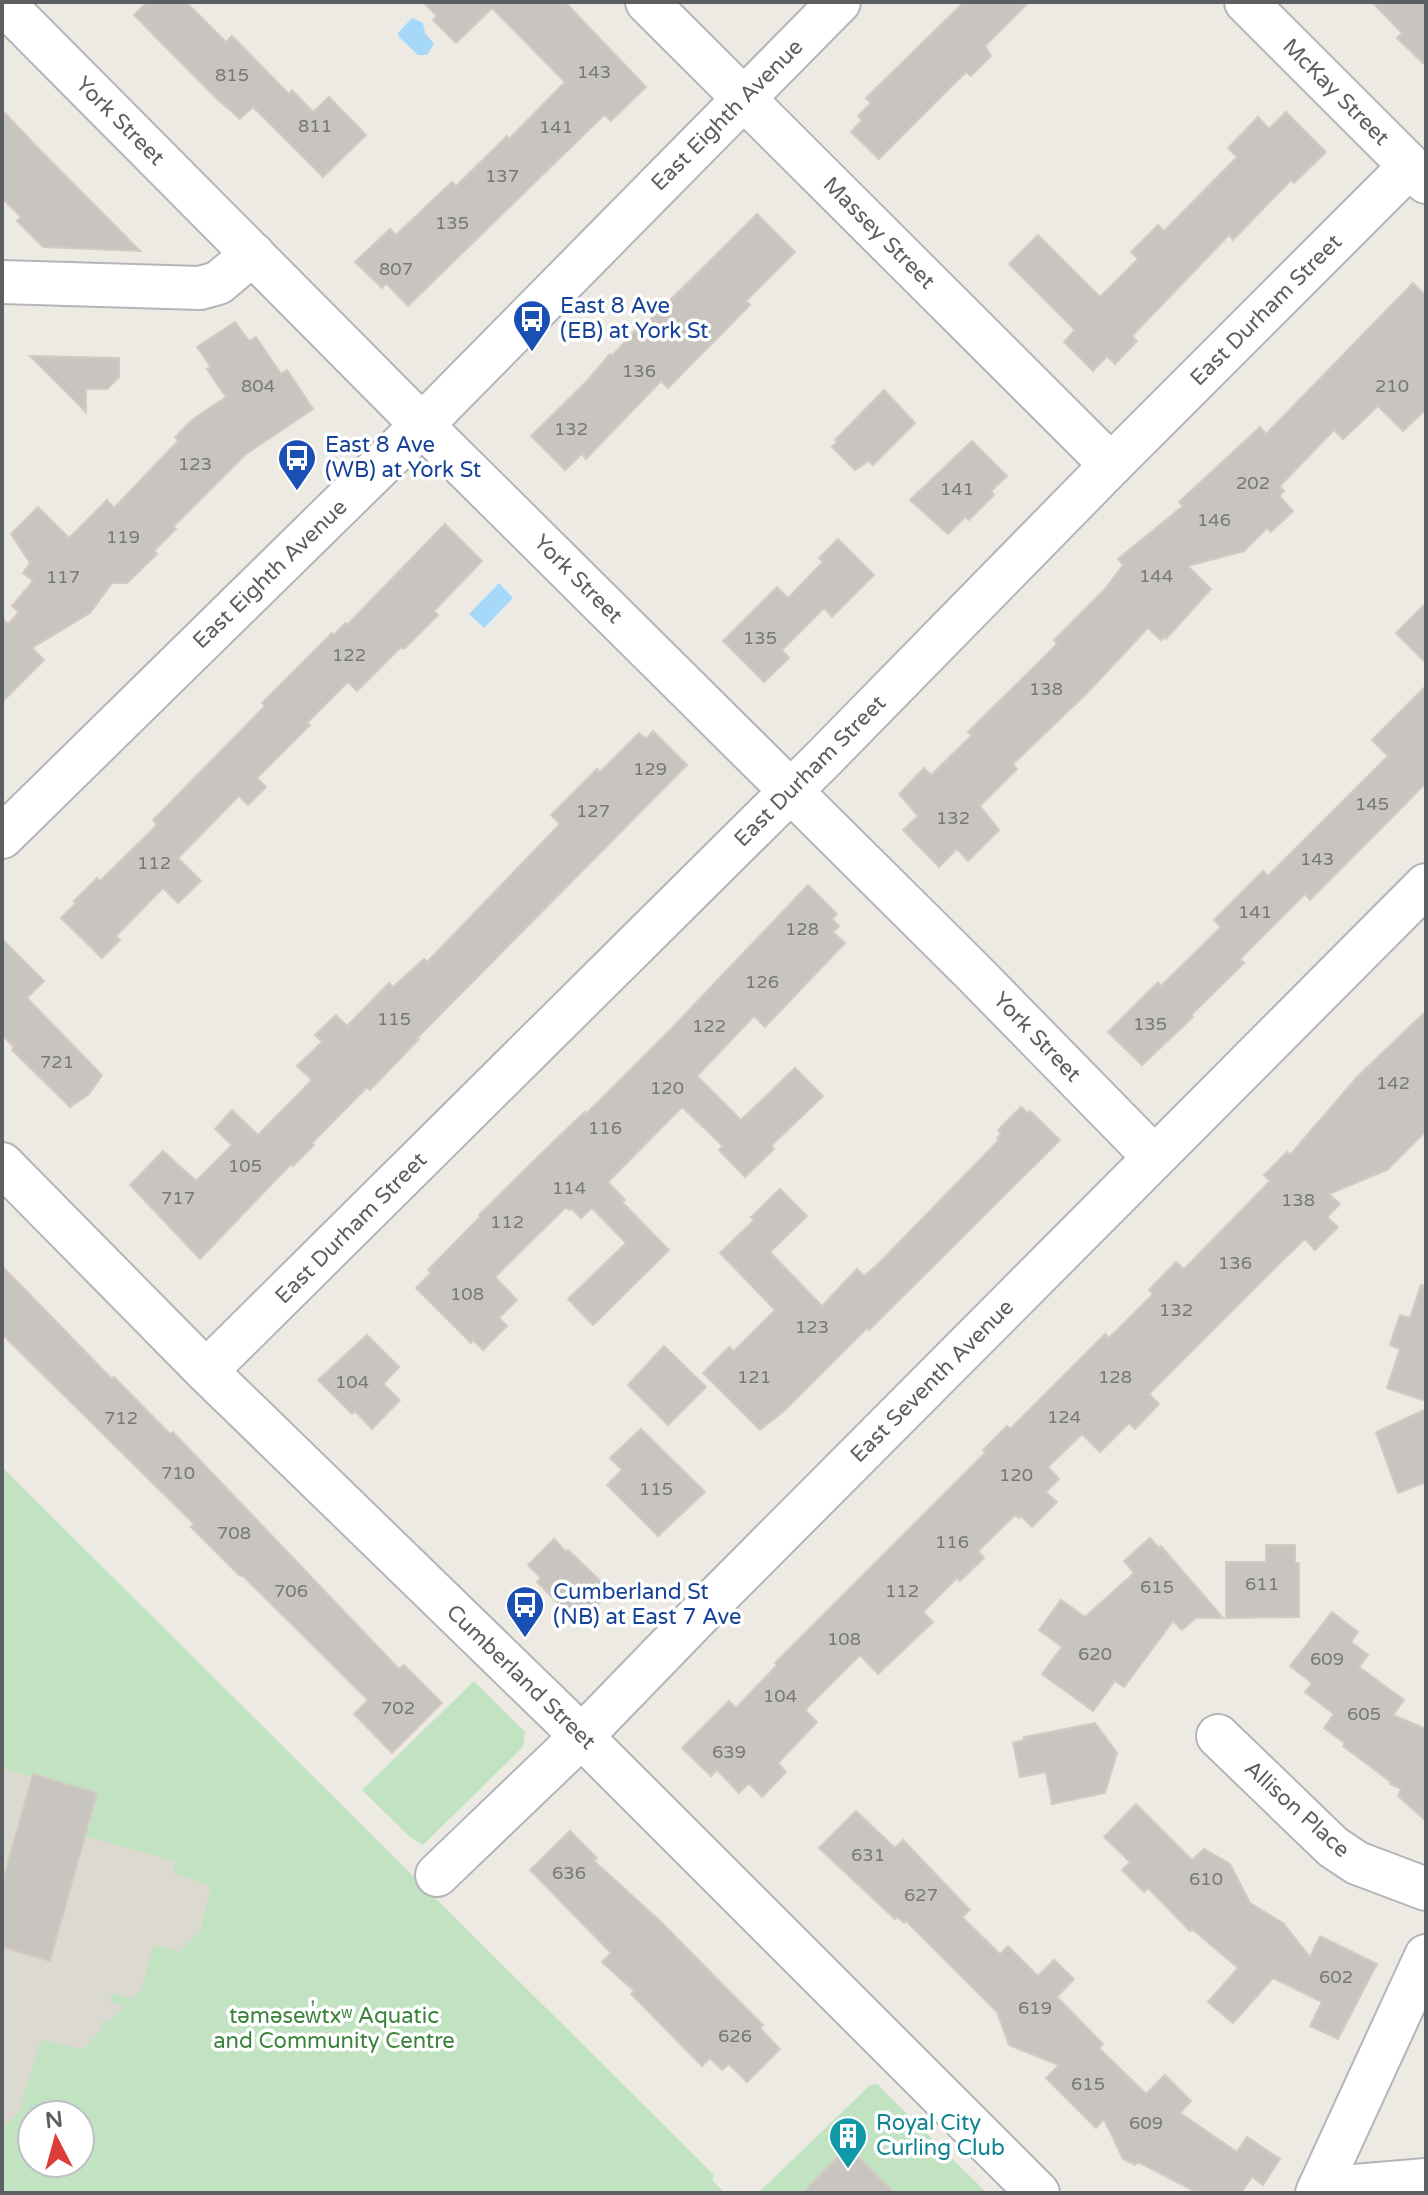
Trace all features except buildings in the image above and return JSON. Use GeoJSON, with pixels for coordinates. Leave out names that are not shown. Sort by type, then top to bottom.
{"type":"FeatureCollection","features":[{"type":"Feature","properties":{"kind":"street","name":"York Street"},"geometry":{"type":"LineString","coordinates":[[2,2],[1154,1157]]}},
{"type":"Feature","properties":{"kind":"street","name":"Massey Street"},"geometry":{"type":"LineString","coordinates":[[647,2],[1111,465]]}},
{"type":"Feature","properties":{"kind":"street","name":"East Eighth Avenue"},"geometry":{"type":"LineString","coordinates":[[2,837],[422,425],[839,2]]}},
{"type":"Feature","properties":{"kind":"street","name":"McKay Street"},"geometry":{"type":"LineString","coordinates":[[1246,2],[1418,174]]}},
{"type":"Feature","properties":{"kind":"street","name":"East Durham Street"},"geometry":{"type":"LineString","coordinates":[[206,1371],[791,790],[1111,465],[1418,174]]}},
{"type":"Feature","properties":{"kind":"street"},"geometry":{"type":"LineString","coordinates":[[2,282],[200,288],[218,283],[253,254]]}},
{"type":"Feature","properties":{"kind":"street","name":"East Seventh Avenue"},"geometry":{"type":"LineString","coordinates":[[437,1875],[582,1736],[1426,885]]}},
{"type":"Feature","properties":{"kind":"street","name":"Cumberland Street"},"geometry":{"type":"LineString","coordinates":[[2,1164],[206,1371],[582,1736],[1038,2193]]}},
{"type":"Feature","properties":{"kind":"street","name":"Allison Place"},"geometry":{"type":"LineString","coordinates":[[1218,1736],[1333,1847],[1357,1863],[1426,1889]]}},
{"type":"Feature","properties":{"kind":"street"},"geometry":{"type":"LineString","coordinates":[[1318,2191],[1426,1956]]}},
{"type":"Feature","properties":{"kind":"street"},"geometry":{"type":"LineString","coordinates":[[1318,2191],[1426,2180]]}},
{"type":"Feature","properties":{"kind":"shaded area"},"geometry":{"type":"Polygon","coordinates":[[[2,1768],[202,1827],[239,1893],[32,2099],[16,2099],[16,2115],[2,2129],[2,1768]]]}},
{"type":"Feature","properties":{"kind":"green space","name":"təməsew̓txʷ Aquatic and Community Centre"},"geometry":{"type":"Polygon","coordinates":[[[2,1467],[713,2174],[713,2181],[725,2193],[2,2193],[2,2129],[16,2115],[16,2179],[96,2179],[96,2099],[23,2099],[41,2040],[83,2049],[101,2030],[104,2020],[110,2021],[125,2006],[110,2001],[112,1993],[132,1999],[141,1990],[154,1945],[179,1952],[200,1931],[211,1886],[173,1873],[175,1861],[85,1836],[95,1796],[2,1768],[2,1467]]]}},
{"type":"Feature","properties":{"kind":"green space"},"geometry":{"type":"Polygon","coordinates":[[[474,1681],[525,1732],[523,1747],[423,1845],[410,1837],[362,1790],[474,1681]]]}},
{"type":"Feature","properties":{"kind":"green space","name":"Royal City Curling Club"},"geometry":{"type":"Polygon","coordinates":[[[877,2084],[987,2193],[758,2193],[870,2085],[877,2084]]]}},
{"type":"Feature","properties":{"kind":"water"},"geometry":{"type":"Polygon","coordinates":[[[412,18],[423,23],[425,33],[434,44],[427,55],[418,55],[399,37],[398,33],[412,18]]]}},
{"type":"Feature","properties":{"kind":"water"},"geometry":{"type":"Polygon","coordinates":[[[499,583],[513,598],[484,628],[469,614],[499,583]]]}},
{"type":"Feature","properties":{"kind":"place","name":"East 8 Ave (EB) at York St"},"geometry":{"type":"Point","coordinates":[532,353]}},
{"type":"Feature","properties":{"kind":"place","name":"East 8 Ave (WB) at York St"},"geometry":{"type":"Point","coordinates":[297,492]}},
{"type":"Feature","properties":{"kind":"place","name":"Cumberland St (NB) at East 7 Ave"},"geometry":{"type":"Point","coordinates":[525,1639]}},
{"type":"Feature","properties":{"kind":"place","name":"Royal City Curling Club"},"geometry":{"type":"Point","coordinates":[848,2170]}}]}
